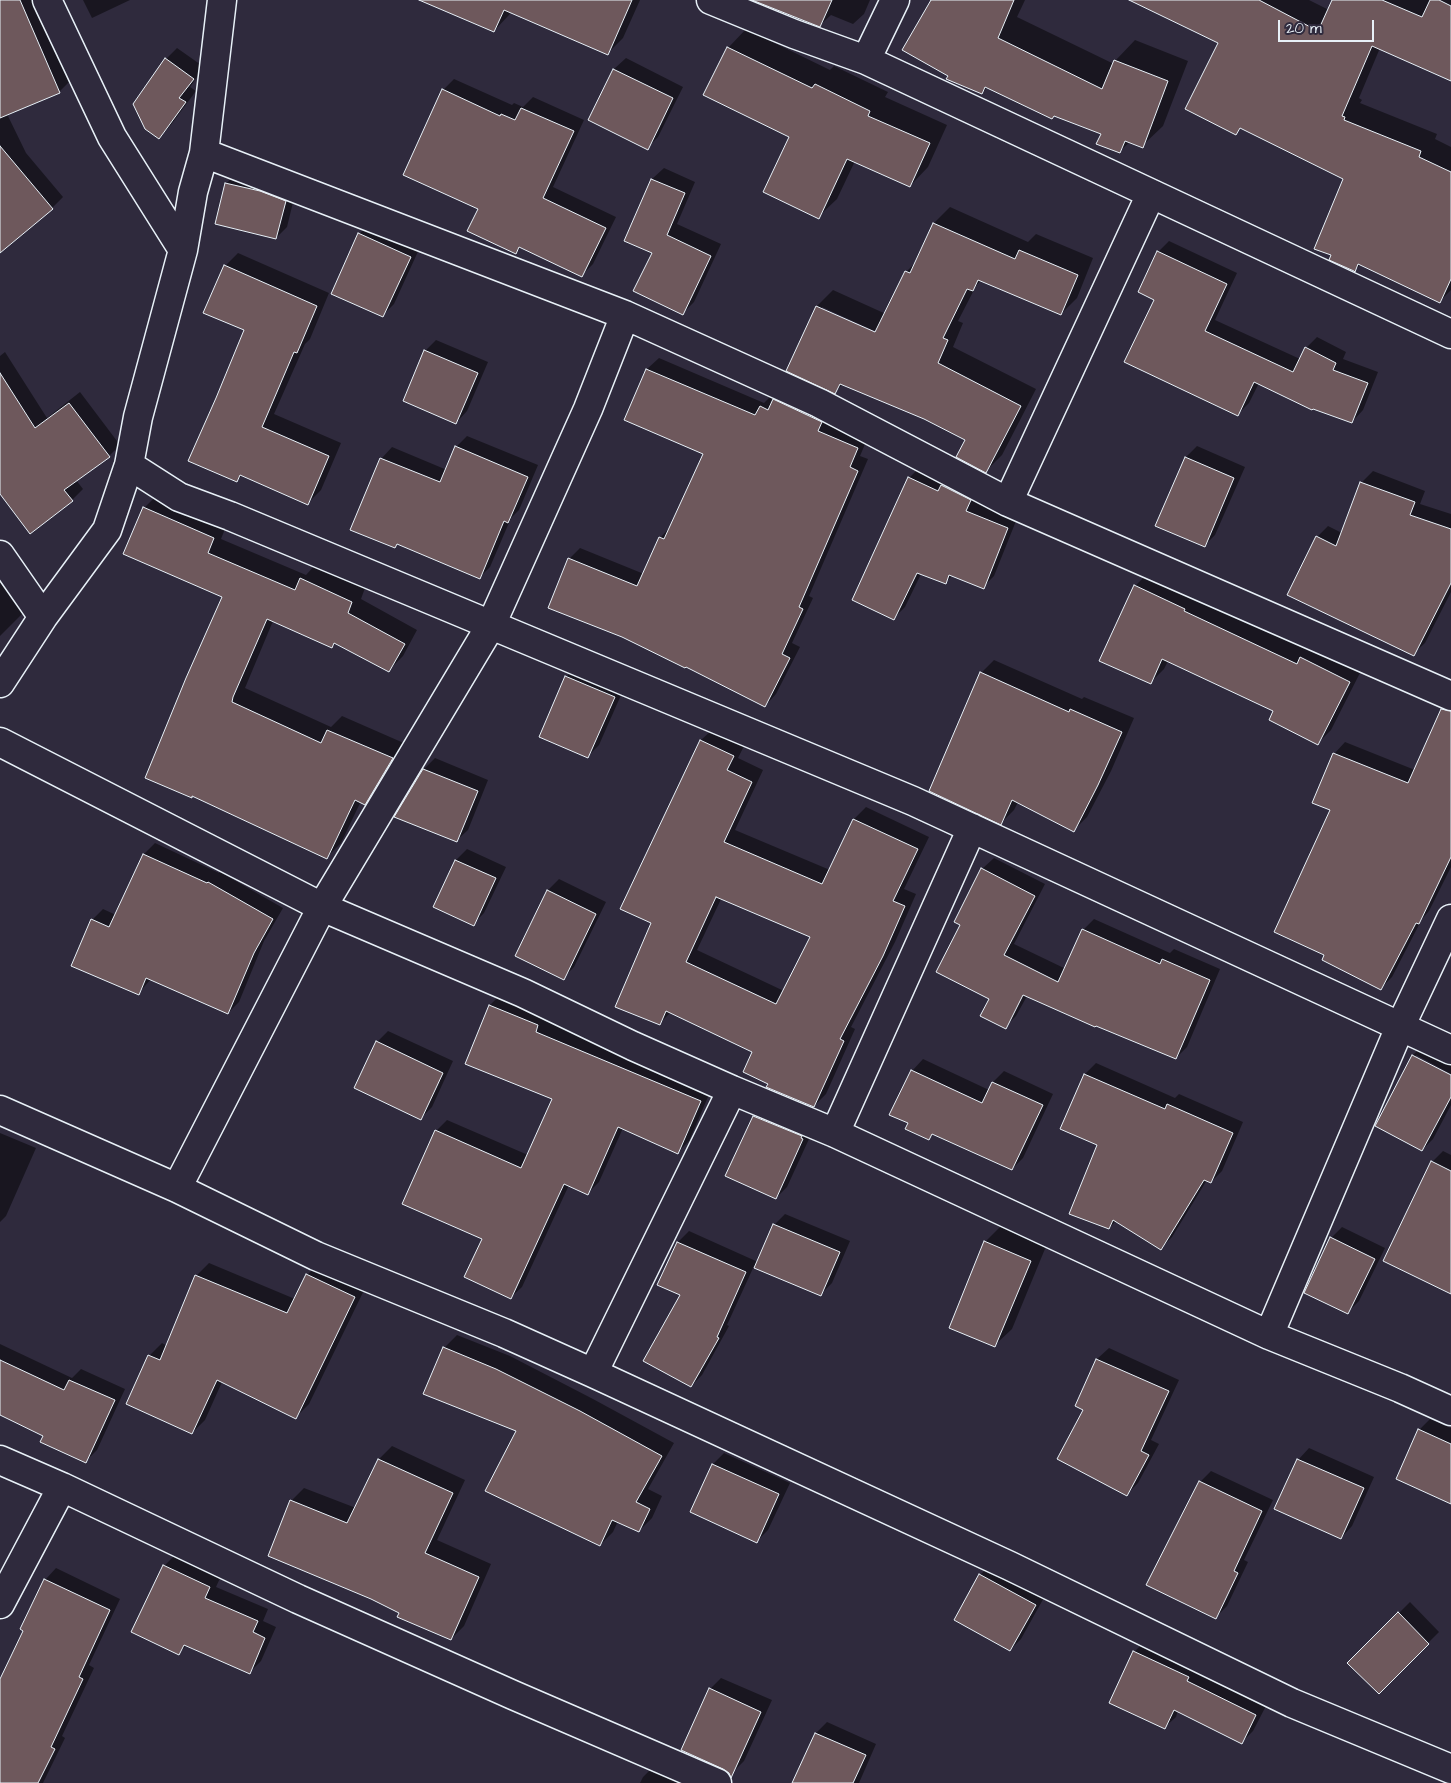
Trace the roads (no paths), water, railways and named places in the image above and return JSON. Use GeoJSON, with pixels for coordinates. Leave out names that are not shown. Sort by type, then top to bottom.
{"type":"FeatureCollection","features":[{"type":"Feature","properties":{"kind":"street"},"geometry":{"type":"LineString","coordinates":[[47,0],[112,137],[183,250]]}},
{"type":"Feature","properties":{"kind":"street"},"geometry":{"type":"LineString","coordinates":[[0,683],[43,617],[107,530],[129,465],[138,417],[183,250],[193,192],[204,153],[222,0]]}},
{"type":"Feature","properties":{"kind":"street"},"geometry":{"type":"LineString","coordinates":[[711,0],[794,34],[866,60],[1451,334]]}},
{"type":"Feature","properties":{"kind":"street"},"geometry":{"type":"LineString","coordinates":[[866,60],[895,0]]}},
{"type":"Feature","properties":{"kind":"street"},"geometry":{"type":"LineString","coordinates":[[204,153],[625,315],[819,403],[1008,502],[1451,696]]}},
{"type":"Feature","properties":{"kind":"street"},"geometry":{"type":"LineString","coordinates":[[1008,502],[1151,194]]}},
{"type":"Feature","properties":{"kind":"street"},"geometry":{"type":"LineString","coordinates":[[177,1188],[322,907],[491,625],[588,408],[625,315]]}},
{"type":"Feature","properties":{"kind":"street"},"geometry":{"type":"LineString","coordinates":[[129,465],[179,497],[230,516],[913,801],[1451,1050]]}},
{"type":"Feature","properties":{"kind":"street"},"geometry":{"type":"LineString","coordinates":[[0,555],[43,617]]}},
{"type":"Feature","properties":{"kind":"street"},"geometry":{"type":"LineString","coordinates":[[0,742],[322,907],[523,993],[633,1046],[835,1133],[1269,1336],[1400,1388],[1451,1411]]}},
{"type":"Feature","properties":{"kind":"street"},"geometry":{"type":"LineString","coordinates":[[835,1133],[972,828]]}},
{"type":"Feature","properties":{"kind":"street"},"geometry":{"type":"LineString","coordinates":[[1269,1336],[1400,1026],[1451,919]]}},
{"type":"Feature","properties":{"kind":"street"},"geometry":{"type":"LineString","coordinates":[[593,1373],[732,1090]]}},
{"type":"Feature","properties":{"kind":"street"},"geometry":{"type":"LineString","coordinates":[[0,1110],[177,1188],[316,1256],[504,1333],[593,1373],[1010,1566],[1292,1703],[1451,1769]]}},
{"type":"Feature","properties":{"kind":"street"},"geometry":{"type":"LineString","coordinates":[[0,1460],[62,1487],[298,1599],[717,1783]]}},
{"type":"Feature","properties":{"kind":"street"},"geometry":{"type":"LineString","coordinates":[[0,1604],[62,1487]]}}]}
